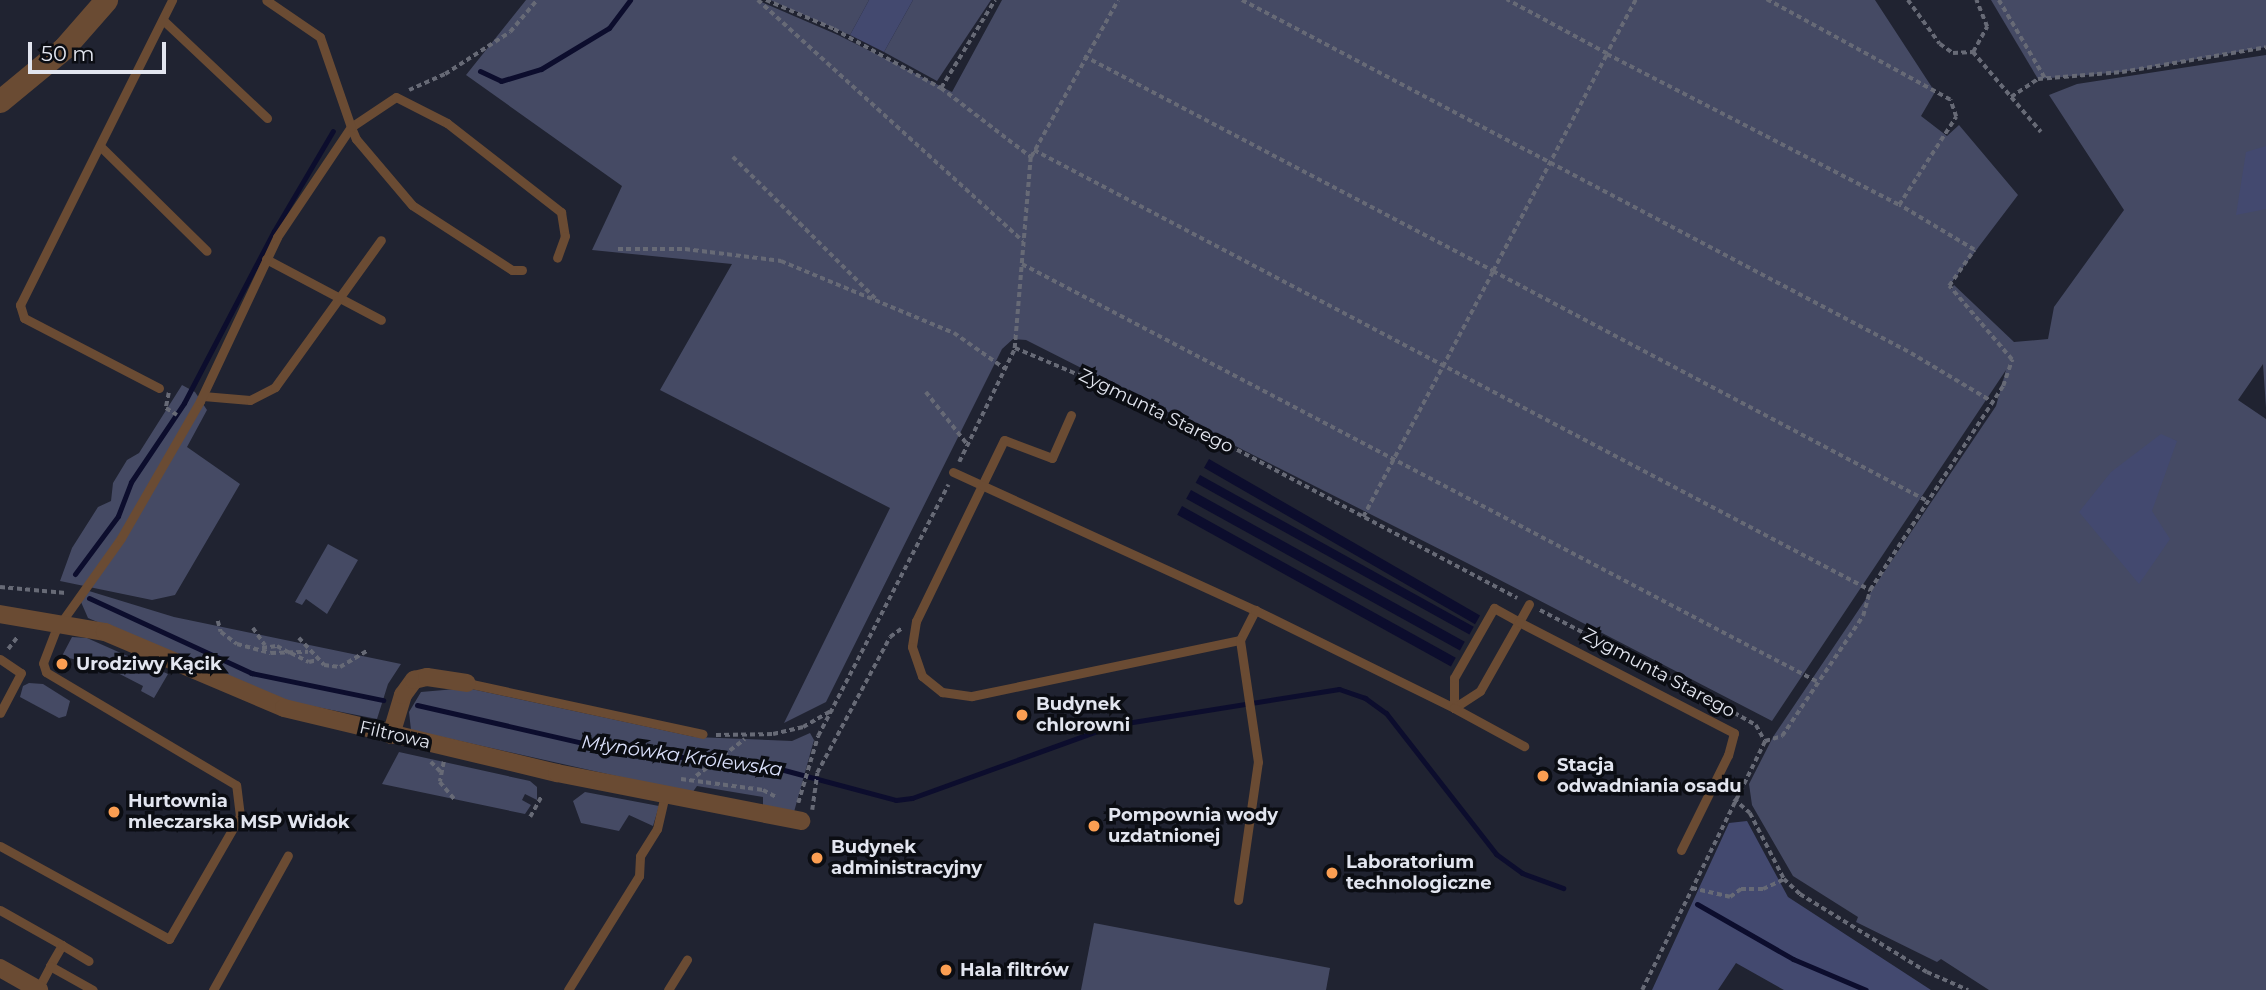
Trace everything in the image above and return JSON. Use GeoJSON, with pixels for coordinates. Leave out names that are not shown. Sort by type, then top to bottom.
{"type":"FeatureCollection","features":[{"type":"Feature","properties":{"kind":"street"},"geometry":{"type":"LineString","coordinates":[[0,101],[64,48],[106,0]]}},
{"type":"Feature","properties":{"kind":"street","name":"Filtrowa"},"geometry":{"type":"LineString","coordinates":[[0,614],[61,621],[106,632],[284,708],[391,735],[673,796],[806,819]]}},
{"type":"Feature","properties":{"kind":"street"},"geometry":{"type":"LineString","coordinates":[[391,735],[403,695],[414,680],[427,677],[467,683]]}},
{"type":"Feature","properties":{"kind":"street"},"geometry":{"type":"LineString","coordinates":[[0,968],[38,990]]}},
{"type":"Feature","properties":{"kind":"lane"},"geometry":{"type":"LineString","coordinates":[[159,388],[20,312],[172,0]]}},
{"type":"Feature","properties":{"kind":"lane"},"geometry":{"type":"LineString","coordinates":[[266,0],[320,37],[356,139],[412,205],[512,270],[522,270]]}},
{"type":"Feature","properties":{"kind":"lane"},"geometry":{"type":"LineString","coordinates":[[163,20],[267,118]]}},
{"type":"Feature","properties":{"kind":"lane"},"geometry":{"type":"LineString","coordinates":[[0,846],[169,939],[240,816],[236,785],[46,671],[43,663],[61,621],[121,538],[203,396],[267,259],[302,195],[351,127],[396,97],[473,140],[561,212],[565,236],[557,258]]}},
{"type":"Feature","properties":{"kind":"lane"},"geometry":{"type":"LineString","coordinates":[[101,147],[207,251]]}},
{"type":"Feature","properties":{"kind":"lane"},"geometry":{"type":"LineString","coordinates":[[203,396],[250,400],[275,387],[381,240]]}},
{"type":"Feature","properties":{"kind":"lane"},"geometry":{"type":"LineString","coordinates":[[267,259],[339,301],[381,320]]}},
{"type":"Feature","properties":{"kind":"lane"},"geometry":{"type":"LineString","coordinates":[[1071,415],[1052,458],[1004,440],[980,485],[918,619],[912,647],[922,676],[942,692],[958,696],[1240,640]]}},
{"type":"Feature","properties":{"kind":"lane"},"geometry":{"type":"LineString","coordinates":[[954,472],[1255,610],[1524,746]]}},
{"type":"Feature","properties":{"kind":"lane"},"geometry":{"type":"LineString","coordinates":[[1454,709],[1480,691],[1529,604]]}},
{"type":"Feature","properties":{"kind":"lane"},"geometry":{"type":"LineString","coordinates":[[1454,709],[1454,678],[1494,608],[1734,733],[1728,755],[1681,850]]}},
{"type":"Feature","properties":{"kind":"lane"},"geometry":{"type":"LineString","coordinates":[[1238,900],[1258,762],[1240,640],[1255,610]]}},
{"type":"Feature","properties":{"kind":"lane"},"geometry":{"type":"LineString","coordinates":[[0,713],[21,673],[1,659]]}},
{"type":"Feature","properties":{"kind":"lane"},"geometry":{"type":"LineString","coordinates":[[467,683],[703,734]]}},
{"type":"Feature","properties":{"kind":"lane"},"geometry":{"type":"LineString","coordinates":[[568,990],[639,876],[640,856],[673,796]]}},
{"type":"Feature","properties":{"kind":"lane"},"geometry":{"type":"LineString","coordinates":[[212,990],[288,855]]}},
{"type":"Feature","properties":{"kind":"lane"},"geometry":{"type":"LineString","coordinates":[[0,910],[89,961]]}},
{"type":"Feature","properties":{"kind":"lane"},"geometry":{"type":"LineString","coordinates":[[38,990],[62,945]]}},
{"type":"Feature","properties":{"kind":"lane"},"geometry":{"type":"LineString","coordinates":[[668,990],[687,959]]}},
{"type":"Feature","properties":{"kind":"lane"},"geometry":{"type":"LineString","coordinates":[[50,966],[93,990]]}},
{"type":"Feature","properties":{"kind":"path"},"geometry":{"type":"LineString","coordinates":[[396,97],[445,74],[510,32],[537,0]]}},
{"type":"Feature","properties":{"kind":"path"},"geometry":{"type":"LineString","coordinates":[[758,0],[1023,241]]}},
{"type":"Feature","properties":{"kind":"path"},"geometry":{"type":"LineString","coordinates":[[766,0],[834,29],[941,88],[1031,158]]}},
{"type":"Feature","properties":{"kind":"path"},"geometry":{"type":"LineString","coordinates":[[941,88],[995,0]]}},
{"type":"Feature","properties":{"kind":"path"},"geometry":{"type":"LineString","coordinates":[[694,778],[763,790],[797,808],[815,743],[1015,348],[1031,158],[1084,56],[1118,0]]}},
{"type":"Feature","properties":{"kind":"path"},"geometry":{"type":"LineString","coordinates":[[1242,0],[1911,353],[1993,402]]}},
{"type":"Feature","properties":{"kind":"path"},"geometry":{"type":"LineString","coordinates":[[1507,0],[1899,205],[1974,250],[1949,286],[2012,360],[1993,402],[1926,500],[1870,590],[1863,616],[1782,736],[1765,741],[1734,799],[1642,990]]}},
{"type":"Feature","properties":{"kind":"path"},"geometry":{"type":"LineString","coordinates":[[1363,517],[1636,0]]}},
{"type":"Feature","properties":{"kind":"path"},"geometry":{"type":"LineString","coordinates":[[1767,0],[1950,100],[1956,117],[1899,205]]}},
{"type":"Feature","properties":{"kind":"path"},"geometry":{"type":"LineString","coordinates":[[1908,0],[1940,44],[1953,53],[1973,52]]}},
{"type":"Feature","properties":{"kind":"path"},"geometry":{"type":"LineString","coordinates":[[1973,52],[1987,27],[1976,0]]}},
{"type":"Feature","properties":{"kind":"path"},"geometry":{"type":"LineString","coordinates":[[1999,0],[2045,78]]}},
{"type":"Feature","properties":{"kind":"path"},"geometry":{"type":"LineString","coordinates":[[2011,97],[2045,78],[2122,72],[2266,47]]}},
{"type":"Feature","properties":{"kind":"path"},"geometry":{"type":"LineString","coordinates":[[1973,52],[2040,132]]}},
{"type":"Feature","properties":{"kind":"path"},"geometry":{"type":"LineString","coordinates":[[1084,56],[1926,500]]}},
{"type":"Feature","properties":{"kind":"path"},"geometry":{"type":"LineString","coordinates":[[1034,150],[1442,368],[1870,590]]}},
{"type":"Feature","properties":{"kind":"path"},"geometry":{"type":"LineString","coordinates":[[733,157],[878,301]]}},
{"type":"Feature","properties":{"kind":"path"},"geometry":{"type":"LineString","coordinates":[[618,249],[685,249],[782,261],[954,333],[1003,368]]}},
{"type":"Feature","properties":{"kind":"path"},"geometry":{"type":"LineString","coordinates":[[1022,264],[1818,682]]}},
{"type":"Feature","properties":{"kind":"path","name":"Zygmunta Starego"},"geometry":{"type":"LineString","coordinates":[[1015,348],[1161,410],[1734,712],[1756,725],[1765,741]]}},
{"type":"Feature","properties":{"kind":"path"},"geometry":{"type":"LineString","coordinates":[[926,392],[967,444]]}},
{"type":"Feature","properties":{"kind":"path"},"geometry":{"type":"LineString","coordinates":[[172,395],[169,410],[180,416]]}},
{"type":"Feature","properties":{"kind":"path"},"geometry":{"type":"LineString","coordinates":[[0,587],[57,593],[85,588]]}},
{"type":"Feature","properties":{"kind":"path"},"geometry":{"type":"LineString","coordinates":[[806,819],[817,773],[890,637],[918,619]]}},
{"type":"Feature","properties":{"kind":"path"},"geometry":{"type":"LineString","coordinates":[[218,621],[221,632],[237,644],[290,653],[311,662],[317,660]]}},
{"type":"Feature","properties":{"kind":"path"},"geometry":{"type":"LineString","coordinates":[[253,628],[264,647],[290,653],[308,652]]}},
{"type":"Feature","properties":{"kind":"path"},"geometry":{"type":"LineString","coordinates":[[1,659],[20,633]]}},
{"type":"Feature","properties":{"kind":"path"},"geometry":{"type":"LineString","coordinates":[[299,638],[317,660],[340,667],[367,652]]}},
{"type":"Feature","properties":{"kind":"path"},"geometry":{"type":"LineString","coordinates":[[703,734],[747,738],[803,727],[834,709]]}},
{"type":"Feature","properties":{"kind":"path"},"geometry":{"type":"LineString","coordinates":[[673,796],[747,738]]}},
{"type":"Feature","properties":{"kind":"path"},"geometry":{"type":"LineString","coordinates":[[443,768],[440,782],[455,800]]}},
{"type":"Feature","properties":{"kind":"path"},"geometry":{"type":"LineString","coordinates":[[530,817],[542,795]]}},
{"type":"Feature","properties":{"kind":"path"},"geometry":{"type":"LineString","coordinates":[[1734,799],[1750,813],[1784,879],[1851,928],[1968,990]]}},
{"type":"Feature","properties":{"kind":"path"},"geometry":{"type":"LineString","coordinates":[[1692,888],[1730,897],[1741,889],[1763,889],[1784,879]]}},
{"type":"Feature","properties":{"kind":"shaded area"},"geometry":{"type":"Polygon","coordinates":[[[526,0],[757,0],[838,35],[952,92],[1002,0],[1875,0],[1935,92],[1921,116],[1947,136],[1959,125],[2018,195],[1949,286],[1951,289],[1954,285],[2014,342],[2048,339],[2054,307],[2124,210],[2049,95],[2077,84],[2266,55],[2266,408],[2263,364],[2238,400],[2266,419],[2266,990],[1989,990],[1941,959],[1937,962],[1856,922],[1858,917],[1793,876],[1752,805],[1749,784],[1773,737],[1996,406],[2006,370],[1772,721],[1026,340],[1013,339],[1002,349],[826,702],[784,723],[890,508],[660,390],[732,264],[592,250],[622,186],[466,75],[526,0]]]}},
{"type":"Feature","properties":{"kind":"shaded area"},"geometry":{"type":"Polygon","coordinates":[[[770,0],[869,0],[850,35],[770,0]]]}},
{"type":"Feature","properties":{"kind":"shaded area"},"geometry":{"type":"Polygon","coordinates":[[[869,0],[913,0],[884,52],[850,35],[869,0]]]}},
{"type":"Feature","properties":{"kind":"shaded area"},"geometry":{"type":"Polygon","coordinates":[[[913,0],[991,0],[937,81],[884,52],[913,0]]]}},
{"type":"Feature","properties":{"kind":"shaded area"},"geometry":{"type":"Polygon","coordinates":[[[1991,0],[2266,0],[2266,47],[2122,72],[2038,79],[1991,0]]]}},
{"type":"Feature","properties":{"kind":"shaded area"},"geometry":{"type":"Polygon","coordinates":[[[2266,146],[2266,209],[2236,215],[2246,152],[2266,146]]]}},
{"type":"Feature","properties":{"kind":"shaded area"},"geometry":{"type":"Polygon","coordinates":[[[182,385],[195,392],[207,410],[187,447],[240,484],[175,595],[152,600],[60,581],[72,548],[98,507],[111,501],[113,483],[127,460],[139,453],[182,385]]]}},
{"type":"Feature","properties":{"kind":"shaded area"},"geometry":{"type":"Polygon","coordinates":[[[2161,434],[2177,441],[2152,511],[2170,539],[2139,584],[2079,512],[2111,472],[2161,434]]]}},
{"type":"Feature","properties":{"kind":"shaded area"},"geometry":{"type":"Polygon","coordinates":[[[1209,459],[1480,616],[1475,624],[1204,468],[1209,459]]]}},
{"type":"Feature","properties":{"kind":"shaded area"},"geometry":{"type":"Polygon","coordinates":[[[1200,475],[1474,627],[1469,635],[1196,483],[1200,475]]]}},
{"type":"Feature","properties":{"kind":"shaded area"},"geometry":{"type":"Polygon","coordinates":[[[1191,490],[1465,642],[1460,650],[1186,499],[1191,490]]]}},
{"type":"Feature","properties":{"kind":"shaded area"},"geometry":{"type":"Polygon","coordinates":[[[1182,506],[1456,658],[1451,666],[1177,515],[1182,506]]]}},
{"type":"Feature","properties":{"kind":"shaded area"},"geometry":{"type":"Polygon","coordinates":[[[328,544],[358,560],[327,614],[306,599],[302,605],[295,602],[328,544]]]}},
{"type":"Feature","properties":{"kind":"shaded area"},"geometry":{"type":"Polygon","coordinates":[[[89,591],[174,617],[401,664],[388,684],[377,719],[286,701],[88,618],[81,602],[89,591]]]}},
{"type":"Feature","properties":{"kind":"shaded area"},"geometry":{"type":"Polygon","coordinates":[[[72,637],[87,638],[168,674],[154,698],[141,691],[143,686],[110,669],[62,656],[72,637]]]}},
{"type":"Feature","properties":{"kind":"shaded area"},"geometry":{"type":"Polygon","coordinates":[[[29,683],[43,684],[70,701],[66,716],[59,718],[20,697],[23,686],[29,683]]]}},
{"type":"Feature","properties":{"kind":"shaded area"},"geometry":{"type":"Polygon","coordinates":[[[467,688],[695,737],[792,741],[810,733],[814,740],[794,812],[763,806],[763,797],[697,786],[692,793],[411,730],[409,712],[421,692],[467,688]]]}},
{"type":"Feature","properties":{"kind":"shaded area"},"geometry":{"type":"Polygon","coordinates":[[[399,752],[530,781],[537,787],[537,800],[525,794],[522,800],[531,805],[525,814],[382,784],[399,752]]]}},
{"type":"Feature","properties":{"kind":"shaded area"},"geometry":{"type":"Polygon","coordinates":[[[585,792],[659,806],[653,826],[629,815],[619,831],[581,823],[573,801],[585,792]]]}},
{"type":"Feature","properties":{"kind":"shaded area"},"geometry":{"type":"Polygon","coordinates":[[[1747,821],[1788,897],[1931,990],[1784,990],[1736,963],[1718,990],[1652,990],[1729,823],[1747,821]]]}},
{"type":"Feature","properties":{"kind":"shaded area"},"geometry":{"type":"Polygon","coordinates":[[[1094,923],[1330,968],[1326,990],[1081,990],[1094,923]]]}},
{"type":"Feature","properties":{"kind":"waterway"},"geometry":{"type":"LineString","coordinates":[[480,71],[501,81],[541,69],[609,28],[630,0]]}},
{"type":"Feature","properties":{"kind":"waterway"},"geometry":{"type":"LineString","coordinates":[[75,574],[118,516],[131,482],[184,403],[274,231],[333,131]]}},
{"type":"Feature","properties":{"kind":"waterway","name":"Młynówka Królewska"},"geometry":{"type":"LineString","coordinates":[[89,598],[251,673],[383,700]]}},
{"type":"Feature","properties":{"kind":"waterway","name":"Młynówka Królewska"},"geometry":{"type":"LineString","coordinates":[[417,705],[614,750],[769,766],[896,800],[912,798],[1114,725],[1339,689],[1365,698],[1386,713],[1496,854],[1522,873],[1563,888]]}},
{"type":"Feature","properties":{"kind":"waterway","name":"Młynówka Królewska"},"geometry":{"type":"LineString","coordinates":[[1697,904],[1793,959],[1866,990]]}},
{"type":"Feature","properties":{"kind":"place","name":"Urodziwy Kącik"},"geometry":{"type":"Point","coordinates":[62,664]}},
{"type":"Feature","properties":{"kind":"place","name":"Budynek chlorowni"},"geometry":{"type":"Point","coordinates":[1022,715]}},
{"type":"Feature","properties":{"kind":"place","name":"Stacja odwadniania osadu"},"geometry":{"type":"Point","coordinates":[1543,776]}},
{"type":"Feature","properties":{"kind":"place","name":"Hurtownia mleczarska MSP Widok"},"geometry":{"type":"Point","coordinates":[114,812]}},
{"type":"Feature","properties":{"kind":"place","name":"Pompownia wody uzdatnionej"},"geometry":{"type":"Point","coordinates":[1094,826]}},
{"type":"Feature","properties":{"kind":"place","name":"Budynek administracyjny"},"geometry":{"type":"Point","coordinates":[817,858]}},
{"type":"Feature","properties":{"kind":"place","name":"Laboratorium technologiczne"},"geometry":{"type":"Point","coordinates":[1332,873]}},
{"type":"Feature","properties":{"kind":"place","name":"Hala filtrów"},"geometry":{"type":"Point","coordinates":[946,970]}}]}
